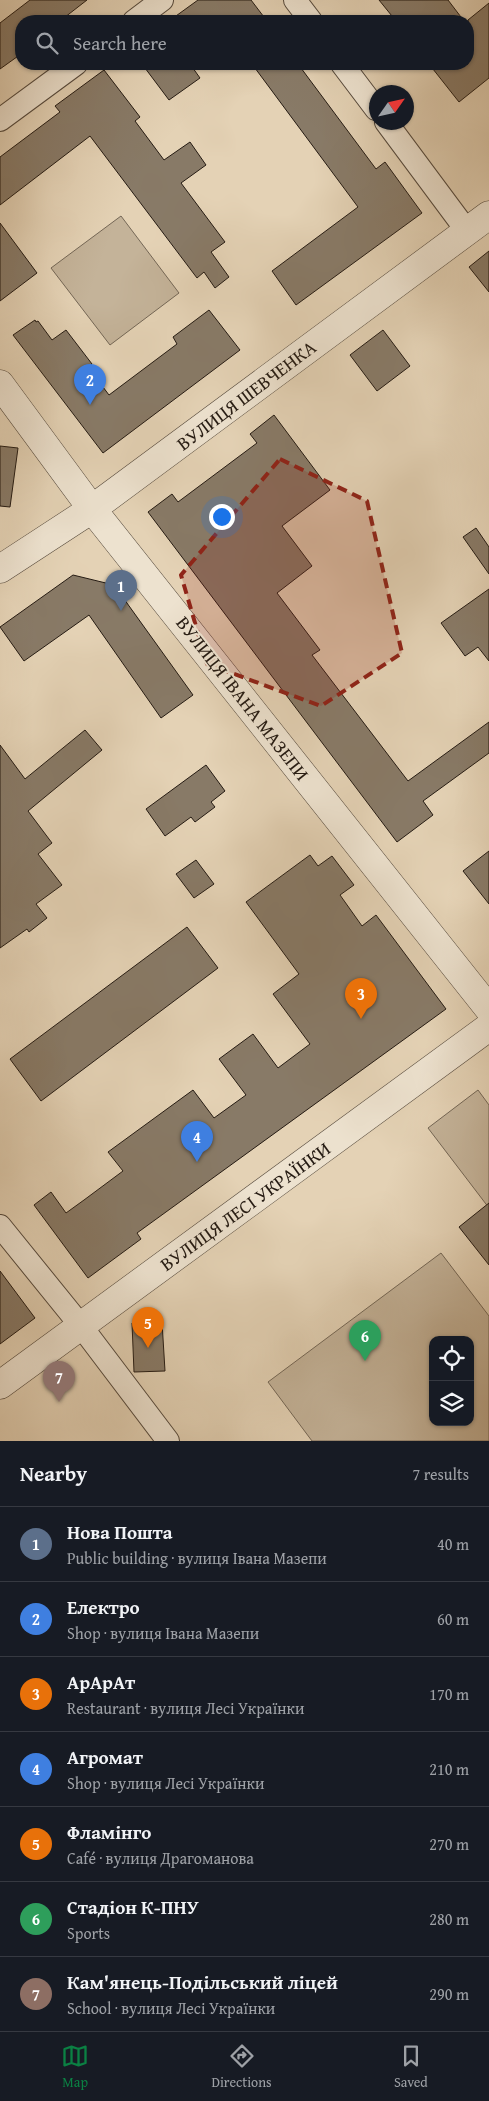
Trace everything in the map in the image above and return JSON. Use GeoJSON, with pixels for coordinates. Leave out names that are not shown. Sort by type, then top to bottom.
{"type":"FeatureCollection","features":[{"type":"Feature","properties":{"kind":"street"},"geometry":{"type":"LineString","coordinates":[[142,15],[162,0]]}},
{"type":"Feature","properties":{"kind":"street"},"geometry":{"type":"LineString","coordinates":[[295,0],[306,15]]}},
{"type":"Feature","properties":{"kind":"street"},"geometry":{"type":"LineString","coordinates":[[0,120],[68,70]]}},
{"type":"Feature","properties":{"kind":"street"},"geometry":{"type":"LineString","coordinates":[[347,70],[369,100]]}},
{"type":"Feature","properties":{"kind":"street"},"geometry":{"type":"LineString","coordinates":[[392,130],[467,231]]}},
{"type":"Feature","properties":{"kind":"street","name":"ВУЛИЦЯ ШЕВЧЕНКА"},"geometry":{"type":"LineString","coordinates":[[0,569],[92,509],[489,215]]}},
{"type":"Feature","properties":{"kind":"street","name":"ВУЛИЦЯ ІВАНА МАЗЕПИ"},"geometry":{"type":"LineString","coordinates":[[0,384],[92,509],[489,1009]]}},
{"type":"Feature","properties":{"kind":"street","name":"ВУЛИЦЯ ЛЕСІ УКРАЇНКИ"},"geometry":{"type":"LineString","coordinates":[[0,1385],[489,1027]]}},
{"type":"Feature","properties":{"kind":"street"},"geometry":{"type":"LineString","coordinates":[[0,1226],[81,1326],[168,1441]]}},
{"type":"Feature","properties":{"kind":"highlighted area"},"geometry":{"type":"Polygon","coordinates":[[[280,459],[367,501],[402,653],[321,706],[207,664],[181,575],[280,459]]]}},
{"type":"Feature","properties":{"kind":"shaded area"},"geometry":{"type":"Polygon","coordinates":[[[121,216],[179,293],[110,345],[51,268],[121,216]]]}},
{"type":"Feature","properties":{"kind":"shaded area"},"geometry":{"type":"Polygon","coordinates":[[[478,1090],[489,1105],[489,1208],[428,1128],[478,1090]]]}},
{"type":"Feature","properties":{"kind":"shaded area"},"geometry":{"type":"Polygon","coordinates":[[[441,1253],[489,1316],[489,1441],[312,1441],[268,1382],[441,1253]]]}},
{"type":"Feature","properties":{"kind":"building"},"geometry":{"type":"Polygon","coordinates":[[[30,0],[87,0],[68,15],[15,15],[15,58],[0,69],[0,23],[30,0]]]}},
{"type":"Feature","properties":{"kind":"building"},"geometry":{"type":"Polygon","coordinates":[[[198,0],[251,0],[262,15],[177,15],[198,0]]]}},
{"type":"Feature","properties":{"kind":"building"},"geometry":{"type":"Polygon","coordinates":[[[379,0],[448,0],[459,15],[391,15],[379,0]]]}},
{"type":"Feature","properties":{"kind":"building"},"geometry":{"type":"Polygon","coordinates":[[[489,3],[489,78],[459,102],[434,70],[474,70],[474,15],[489,3]]]}},
{"type":"Feature","properties":{"kind":"building"},"geometry":{"type":"Polygon","coordinates":[[[104,70],[140,117],[135,121],[164,160],[190,142],[206,165],[181,183],[225,242],[211,252],[229,277],[215,288],[204,272],[197,278],[90,136],[0,205],[0,157],[60,112],[55,106],[104,70]]]}},
{"type":"Feature","properties":{"kind":"building"},"geometry":{"type":"Polygon","coordinates":[[[146,70],[194,70],[200,78],[169,100],[146,70]]]}},
{"type":"Feature","properties":{"kind":"building"},"geometry":{"type":"Polygon","coordinates":[[[256,70],[302,70],[376,169],[385,162],[422,213],[296,305],[272,271],[358,207],[256,70]]]}},
{"type":"Feature","properties":{"kind":"building"},"geometry":{"type":"Polygon","coordinates":[[[0,223],[37,273],[0,301],[0,223]]]}},
{"type":"Feature","properties":{"kind":"building"},"geometry":{"type":"Polygon","coordinates":[[[489,251],[489,292],[469,267],[489,251]]]}},
{"type":"Feature","properties":{"kind":"building"},"geometry":{"type":"Polygon","coordinates":[[[209,310],[240,350],[103,453],[13,335],[35,320],[36,322],[38,321],[52,340],[66,330],[92,364],[88,367],[109,395],[177,344],[173,337],[209,310]]]}},
{"type":"Feature","properties":{"kind":"building"},"geometry":{"type":"Polygon","coordinates":[[[383,330],[410,366],[377,391],[350,355],[383,330]]]}},
{"type":"Feature","properties":{"kind":"building"},"geometry":{"type":"Polygon","coordinates":[[[274,415],[330,490],[282,526],[312,566],[277,593],[320,650],[312,655],[408,781],[489,722],[489,753],[423,801],[433,815],[397,842],[148,512],[172,494],[178,502],[257,443],[250,434],[274,415]]]}},
{"type":"Feature","properties":{"kind":"building"},"geometry":{"type":"Polygon","coordinates":[[[0,446],[18,448],[10,507],[0,506],[0,446]]]}},
{"type":"Feature","properties":{"kind":"building"},"geometry":{"type":"Polygon","coordinates":[[[476,528],[489,547],[489,574],[463,537],[476,528]]]}},
{"type":"Feature","properties":{"kind":"building"},"geometry":{"type":"Polygon","coordinates":[[[73,575],[114,585],[193,695],[161,718],[89,615],[24,661],[0,627],[73,575]]]}},
{"type":"Feature","properties":{"kind":"building"},"geometry":{"type":"Polygon","coordinates":[[[489,589],[489,661],[478,647],[465,656],[441,623],[489,589]]]}},
{"type":"Feature","properties":{"kind":"building"},"geometry":{"type":"Polygon","coordinates":[[[85,730],[102,750],[28,811],[52,843],[38,854],[62,885],[36,904],[47,918],[29,932],[27,929],[0,948],[0,745],[25,779],[85,730]]]}},
{"type":"Feature","properties":{"kind":"building"},"geometry":{"type":"Polygon","coordinates":[[[206,765],[225,791],[211,802],[215,807],[195,822],[191,817],[165,836],[146,809],[206,765]]]}},
{"type":"Feature","properties":{"kind":"building"},"geometry":{"type":"Polygon","coordinates":[[[489,851],[489,904],[463,871],[489,851]]]}},
{"type":"Feature","properties":{"kind":"building"},"geometry":{"type":"Polygon","coordinates":[[[310,855],[318,866],[332,856],[354,885],[340,895],[362,926],[376,915],[446,1009],[137,1233],[141,1239],[88,1278],[34,1205],[51,1192],[66,1213],[84,1200],[123,1171],[108,1152],[193,1090],[214,1118],[246,1095],[219,1059],[253,1034],[278,1068],[310,1044],[273,994],[299,974],[246,902],[310,855]]]}},
{"type":"Feature","properties":{"kind":"building"},"geometry":{"type":"Polygon","coordinates":[[[196,860],[214,884],[194,898],[176,874],[196,860]]]}},
{"type":"Feature","properties":{"kind":"building"},"geometry":{"type":"Polygon","coordinates":[[[187,927],[218,968],[41,1101],[10,1059],[187,927]]]}},
{"type":"Feature","properties":{"kind":"building"},"geometry":{"type":"Polygon","coordinates":[[[489,1203],[489,1265],[459,1227],[489,1203]]]}},
{"type":"Feature","properties":{"kind":"building"},"geometry":{"type":"Polygon","coordinates":[[[0,1271],[35,1318],[0,1344],[0,1271]]]}},
{"type":"Feature","properties":{"kind":"building"},"geometry":{"type":"Polygon","coordinates":[[[162,1322],[165,1371],[134,1372],[132,1323],[162,1322]]]}},
{"type":"Feature","properties":{"kind":"place","name":"Електро"},"geometry":{"type":"Point","coordinates":[90,405]}},
{"type":"Feature","properties":{"kind":"place","name":"Нова Пошта"},"geometry":{"type":"Point","coordinates":[121,611]}},
{"type":"Feature","properties":{"kind":"place","name":"АрАрАт"},"geometry":{"type":"Point","coordinates":[361,1019]}},
{"type":"Feature","properties":{"kind":"place","name":"Агромат"},"geometry":{"type":"Point","coordinates":[197,1162]}},
{"type":"Feature","properties":{"kind":"place","name":"Фламінго"},"geometry":{"type":"Point","coordinates":[148,1348]}},
{"type":"Feature","properties":{"kind":"place","name":"Стадіон К-ПНУ"},"geometry":{"type":"Point","coordinates":[365,1361]}},
{"type":"Feature","properties":{"kind":"place","name":"Кам'янець-Подільський ліцей"},"geometry":{"type":"Point","coordinates":[59,1402]}}]}
